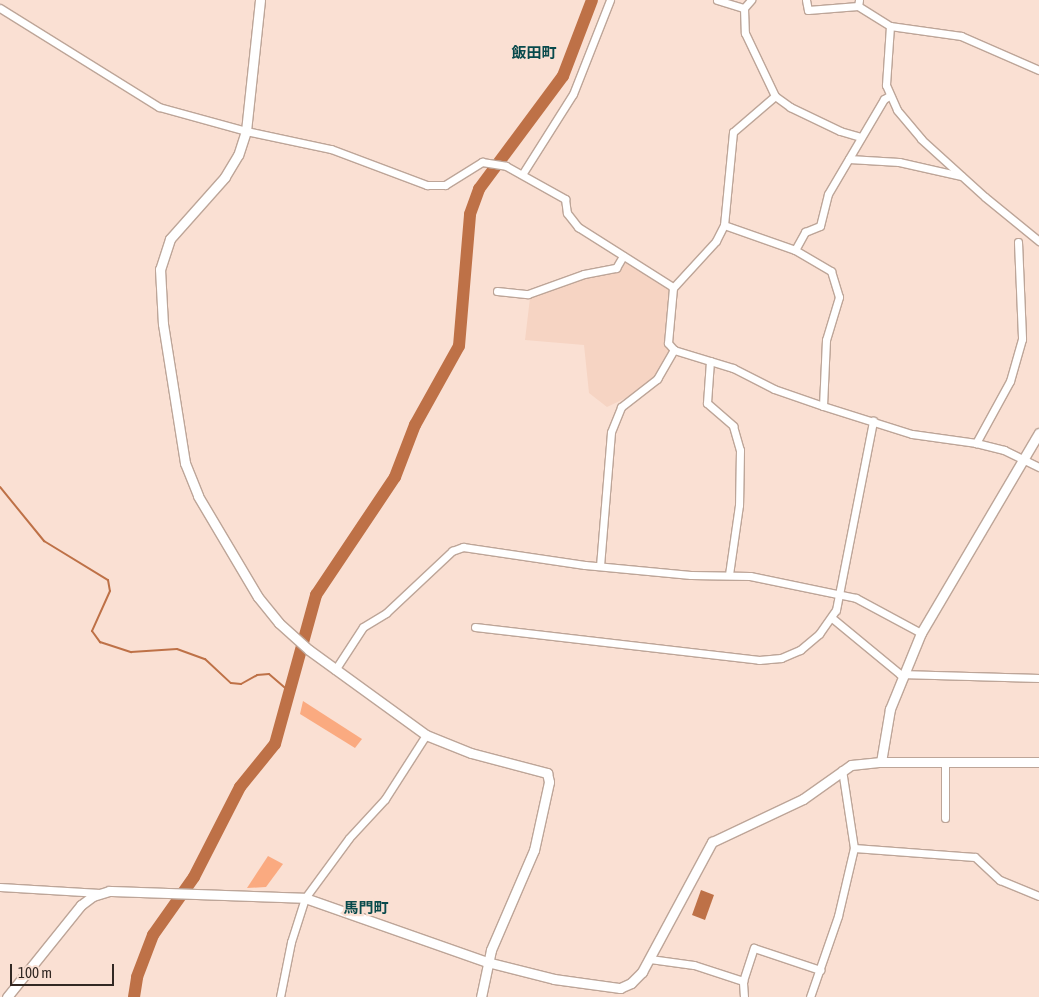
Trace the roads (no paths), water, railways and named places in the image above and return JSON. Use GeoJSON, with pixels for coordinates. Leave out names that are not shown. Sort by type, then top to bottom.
{"type":"FeatureCollection","features":[{"type":"Feature","properties":{"kind":"street"},"geometry":{"type":"LineString","coordinates":[[260,0],[246,131],[238,155],[225,177],[170,239],[160,269],[163,324],[185,463],[198,496],[258,597],[280,623],[335,670],[426,735],[471,753],[540,769],[548,777],[534,850],[487,962],[481,997]]}},
{"type":"Feature","properties":{"kind":"street"},"geometry":{"type":"LineString","coordinates":[[523,173],[573,94],[610,0]]}},
{"type":"Feature","properties":{"kind":"street"},"geometry":{"type":"LineString","coordinates":[[717,0],[744,8]]}},
{"type":"Feature","properties":{"kind":"street"},"geometry":{"type":"LineString","coordinates":[[751,0],[744,8],[745,32],[775,96],[831,127],[861,138]]}},
{"type":"Feature","properties":{"kind":"street"},"geometry":{"type":"LineString","coordinates":[[806,0],[808,10],[859,3],[890,26],[962,36],[1039,70]]}},
{"type":"Feature","properties":{"kind":"street"},"geometry":{"type":"LineString","coordinates":[[0,8],[151,103],[246,131],[331,148],[427,185],[445,185],[476,165],[488,161],[523,173],[564,199],[567,213],[578,227],[673,287]]}},
{"type":"Feature","properties":{"kind":"street"},"geometry":{"type":"LineString","coordinates":[[890,26],[886,85],[889,96],[922,138],[962,176],[1038,238]]}},
{"type":"Feature","properties":{"kind":"street"},"geometry":{"type":"LineString","coordinates":[[775,96],[733,132],[724,225],[716,241],[673,287],[668,344],[674,350],[710,361],[823,406],[912,434],[976,443],[1039,467]]}},
{"type":"Feature","properties":{"kind":"street"},"geometry":{"type":"LineString","coordinates":[[795,250],[805,232],[820,226],[828,194],[884,99],[889,96]]}},
{"type":"Feature","properties":{"kind":"street"},"geometry":{"type":"LineString","coordinates":[[849,159],[899,162],[962,176]]}},
{"type":"Feature","properties":{"kind":"street"},"geometry":{"type":"LineString","coordinates":[[724,225],[795,250],[831,271],[840,297],[826,340],[823,406]]}},
{"type":"Feature","properties":{"kind":"street"},"geometry":{"type":"LineString","coordinates":[[976,443],[1010,381],[1022,339],[1018,242]]}},
{"type":"Feature","properties":{"kind":"street"},"geometry":{"type":"LineString","coordinates":[[497,291],[528,294],[584,274],[616,268],[623,256]]}},
{"type":"Feature","properties":{"kind":"street"},"geometry":{"type":"LineString","coordinates":[[600,566],[605,472],[611,432],[621,407],[658,379],[674,350]]}},
{"type":"Feature","properties":{"kind":"street"},"geometry":{"type":"LineString","coordinates":[[710,361],[707,403],[733,426],[740,450],[739,505],[729,574]]}},
{"type":"Feature","properties":{"kind":"street"},"geometry":{"type":"LineString","coordinates":[[476,627],[759,660],[780,658],[800,650],[819,634],[832,618],[840,596],[873,421]]}},
{"type":"Feature","properties":{"kind":"street"},"geometry":{"type":"LineString","coordinates":[[881,762],[886,722],[921,633],[1039,433]]}},
{"type":"Feature","properties":{"kind":"street"},"geometry":{"type":"LineString","coordinates":[[335,670],[363,627],[386,613],[457,549],[463,547],[530,559],[691,575],[729,574],[866,602],[921,633]]}},
{"type":"Feature","properties":{"kind":"street"},"geometry":{"type":"LineString","coordinates":[[832,618],[884,663],[904,674],[1039,678]]}},
{"type":"Feature","properties":{"kind":"street"},"geometry":{"type":"LineString","coordinates":[[280,997],[290,942],[305,898],[349,838],[385,799],[426,735]]}},
{"type":"Feature","properties":{"kind":"street"},"geometry":{"type":"LineString","coordinates":[[0,887],[100,893],[305,898],[487,962],[554,979],[615,988],[631,983],[650,959],[712,842],[804,799],[851,765],[881,762],[1039,762]]}},
{"type":"Feature","properties":{"kind":"street"},"geometry":{"type":"LineString","coordinates":[[945,762],[945,818]]}},
{"type":"Feature","properties":{"kind":"street"},"geometry":{"type":"LineString","coordinates":[[810,997],[838,916],[854,848],[842,770]]}},
{"type":"Feature","properties":{"kind":"street"},"geometry":{"type":"LineString","coordinates":[[854,848],[975,857],[1000,880],[1039,896]]}},
{"type":"Feature","properties":{"kind":"street"},"geometry":{"type":"LineString","coordinates":[[7,997],[81,905],[100,893]]}},
{"type":"Feature","properties":{"kind":"street"},"geometry":{"type":"LineString","coordinates":[[744,997],[743,982],[754,948],[820,970]]}},
{"type":"Feature","properties":{"kind":"street"},"geometry":{"type":"LineString","coordinates":[[650,959],[694,965],[743,982]]}},
{"type":"Feature","properties":{"kind":"waterway"},"geometry":{"type":"LineString","coordinates":[[134,997],[137,977],[153,935],[194,877],[240,787],[275,744],[316,595],[395,477],[415,425],[459,346],[470,214],[479,189],[563,76],[592,0]]}},
{"type":"Feature","properties":{"kind":"waterway"},"geometry":{"type":"LineString","coordinates":[[0,487],[44,541],[108,580],[110,591],[92,631],[100,642],[131,652],[177,649],[205,659],[231,683],[241,684],[257,675],[269,674],[290,692]]}},
{"type":"Feature","properties":{"kind":"district","name":"飯田町"},"geometry":{"type":"Point","coordinates":[534,53]}},
{"type":"Feature","properties":{"kind":"district","name":"馬門町"},"geometry":{"type":"Point","coordinates":[366,908]}}]}
